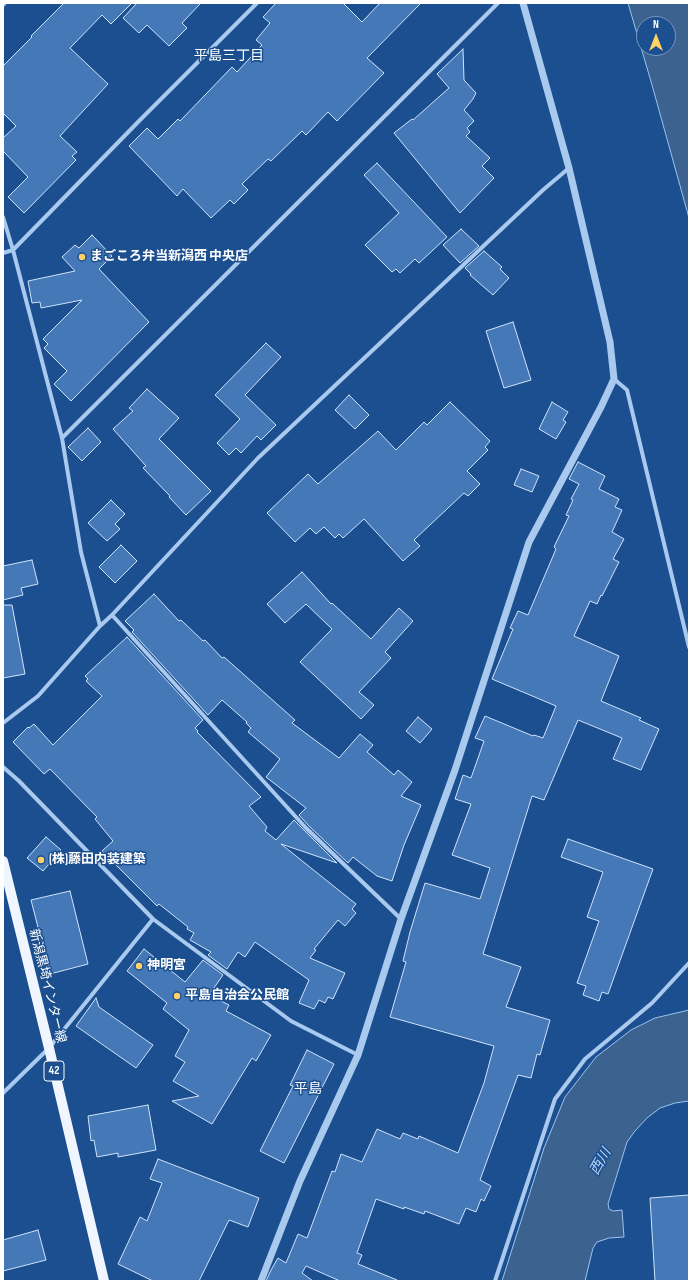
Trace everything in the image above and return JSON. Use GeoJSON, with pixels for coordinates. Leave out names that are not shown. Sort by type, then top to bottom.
{"type":"FeatureCollection","features":[{"type":"Feature","properties":{"kind":"main road","name":"新潟黒埼インター線"},"geometry":{"type":"LineString","coordinates":[[3,861],[104,1281]]}},
{"type":"Feature","properties":{"kind":"street"},"geometry":{"type":"LineString","coordinates":[[3,253],[13,250],[257,3]]}},
{"type":"Feature","properties":{"kind":"street"},"geometry":{"type":"LineString","coordinates":[[62,438],[498,3]]}},
{"type":"Feature","properties":{"kind":"street"},"geometry":{"type":"LineString","coordinates":[[261,1281],[300,1181],[358,1056],[401,919],[455,770],[529,542],[601,407],[614,379],[610,342],[569,168],[523,3]]}},
{"type":"Feature","properties":{"kind":"street"},"geometry":{"type":"LineString","coordinates":[[3,723],[38,696],[100,626],[112,615],[258,458],[543,190],[569,168]]}},
{"type":"Feature","properties":{"kind":"street"},"geometry":{"type":"LineString","coordinates":[[3,217],[62,438],[81,552],[100,626]]}},
{"type":"Feature","properties":{"kind":"street"},"geometry":{"type":"LineString","coordinates":[[614,379],[627,390],[689,647]]}},
{"type":"Feature","properties":{"kind":"street"},"geometry":{"type":"LineString","coordinates":[[112,615],[306,828],[401,919]]}},
{"type":"Feature","properties":{"kind":"street"},"geometry":{"type":"LineString","coordinates":[[3,767],[153,919],[291,1021],[358,1056]]}},
{"type":"Feature","properties":{"kind":"street"},"geometry":{"type":"LineString","coordinates":[[3,1093],[49,1048],[153,919]]}},
{"type":"Feature","properties":{"kind":"street"},"geometry":{"type":"LineString","coordinates":[[495,1281],[555,1100],[585,1059],[652,1003],[689,963]]}},
{"type":"Feature","properties":{"kind":"water"},"geometry":{"type":"Polygon","coordinates":[[[628,3],[689,3],[689,218],[644,56],[676,56],[676,16],[636,16],[636,30],[628,3]]]}},
{"type":"Feature","properties":{"kind":"water","name":"西川"},"geometry":{"type":"Polygon","coordinates":[[[689,1010],[689,1101],[675,1103],[660,1108],[647,1118],[627,1142],[608,1204],[609,1209],[613,1211],[622,1210],[624,1237],[609,1238],[597,1242],[593,1248],[585,1281],[502,1281],[544,1148],[565,1097],[596,1057],[631,1030],[655,1018],[689,1010]]]}},
{"type":"Feature","properties":{"kind":"building"},"geometry":{"type":"Polygon","coordinates":[[[64,3],[132,3],[111,24],[102,15],[70,48],[108,84],[60,136],[77,152],[72,156],[76,160],[24,213],[8,197],[28,177],[3,151],[3,138],[16,126],[3,113],[3,66],[64,3]]]}},
{"type":"Feature","properties":{"kind":"building"},"geometry":{"type":"Polygon","coordinates":[[[137,3],[201,3],[182,23],[187,28],[169,46],[147,25],[139,33],[123,18],[137,3]]]}},
{"type":"Feature","properties":{"kind":"building"},"geometry":{"type":"Polygon","coordinates":[[[276,3],[343,3],[362,22],[380,3],[421,3],[367,58],[384,73],[337,121],[328,112],[306,135],[302,131],[271,161],[268,159],[242,184],[248,190],[234,204],[230,200],[211,218],[183,189],[177,196],[129,146],[147,128],[158,139],[178,119],[180,121],[232,67],[237,72],[262,45],[256,40],[270,23],[263,17],[276,3]]]}},
{"type":"Feature","properties":{"kind":"building"},"geometry":{"type":"Polygon","coordinates":[[[463,49],[464,80],[476,93],[464,110],[474,121],[467,128],[470,132],[466,136],[490,158],[482,166],[494,178],[460,213],[394,133],[412,119],[413,120],[449,88],[437,74],[463,49]]]}},
{"type":"Feature","properties":{"kind":"building"},"geometry":{"type":"Polygon","coordinates":[[[377,163],[447,237],[419,263],[415,259],[400,273],[396,269],[392,272],[365,245],[399,213],[364,175],[377,163]]]}},
{"type":"Feature","properties":{"kind":"building"},"geometry":{"type":"Polygon","coordinates":[[[461,229],[479,246],[460,263],[443,245],[461,229]]]}},
{"type":"Feature","properties":{"kind":"building"},"geometry":{"type":"Polygon","coordinates":[[[92,235],[112,256],[99,269],[149,322],[71,401],[54,384],[67,371],[44,348],[48,344],[43,339],[82,300],[41,308],[40,302],[32,303],[28,281],[75,271],[62,257],[75,245],[79,248],[92,235]]]}},
{"type":"Feature","properties":{"kind":"building"},"geometry":{"type":"Polygon","coordinates":[[[484,251],[502,267],[500,269],[509,278],[493,295],[470,275],[471,274],[465,268],[484,251]]]}},
{"type":"Feature","properties":{"kind":"building"},"geometry":{"type":"Polygon","coordinates":[[[513,322],[531,380],[504,388],[486,331],[513,322]]]}},
{"type":"Feature","properties":{"kind":"building"},"geometry":{"type":"Polygon","coordinates":[[[266,343],[281,357],[245,395],[276,425],[261,440],[257,436],[241,453],[236,448],[229,455],[217,443],[240,419],[215,395],[266,343]]]}},
{"type":"Feature","properties":{"kind":"building"},"geometry":{"type":"Polygon","coordinates":[[[147,389],[179,418],[159,439],[211,491],[186,515],[143,468],[146,466],[113,429],[133,411],[129,408],[147,389]]]}},
{"type":"Feature","properties":{"kind":"building"},"geometry":{"type":"Polygon","coordinates":[[[349,395],[369,415],[355,429],[335,410],[349,395]]]}},
{"type":"Feature","properties":{"kind":"building"},"geometry":{"type":"Polygon","coordinates":[[[450,402],[490,441],[485,447],[488,450],[467,471],[480,484],[468,496],[464,493],[414,540],[420,546],[403,561],[364,519],[343,538],[339,534],[335,538],[324,527],[316,534],[310,528],[295,542],[267,513],[308,474],[318,484],[378,431],[396,450],[424,422],[427,425],[450,402]]]}},
{"type":"Feature","properties":{"kind":"building"},"geometry":{"type":"Polygon","coordinates":[[[552,402],[568,412],[563,420],[566,422],[556,439],[539,429],[552,402]]]}},
{"type":"Feature","properties":{"kind":"building"},"geometry":{"type":"Polygon","coordinates":[[[88,428],[101,442],[82,461],[68,447],[88,428]]]}},
{"type":"Feature","properties":{"kind":"building"},"geometry":{"type":"Polygon","coordinates":[[[578,462],[605,476],[599,489],[619,499],[615,507],[622,510],[612,532],[624,539],[613,559],[619,562],[602,596],[601,595],[597,604],[590,601],[574,636],[619,656],[601,701],[641,718],[639,720],[659,729],[641,770],[613,759],[622,738],[578,720],[544,800],[532,796],[483,954],[521,967],[506,1007],[550,1020],[540,1055],[537,1054],[531,1078],[518,1075],[480,1180],[491,1186],[484,1201],[481,1199],[476,1212],[466,1208],[459,1224],[425,1211],[424,1214],[376,1199],[357,1253],[362,1255],[358,1264],[397,1281],[340,1281],[306,1266],[302,1273],[313,1281],[266,1281],[278,1258],[286,1263],[298,1234],[307,1238],[332,1171],[335,1172],[341,1154],[362,1162],[377,1129],[400,1139],[403,1133],[418,1139],[419,1136],[458,1153],[484,1083],[494,1046],[390,1017],[406,962],[403,961],[410,932],[425,883],[480,899],[490,868],[452,855],[471,804],[455,799],[463,775],[471,778],[484,741],[475,738],[485,716],[533,736],[543,738],[556,706],[492,679],[513,629],[510,628],[518,611],[528,615],[556,549],[554,547],[569,516],[566,515],[573,500],[571,499],[579,484],[569,479],[578,462]]]}},
{"type":"Feature","properties":{"kind":"building"},"geometry":{"type":"Polygon","coordinates":[[[521,469],[539,476],[532,492],[514,485],[521,469]]]}},
{"type":"Feature","properties":{"kind":"building"},"geometry":{"type":"Polygon","coordinates":[[[111,500],[125,514],[115,524],[120,529],[107,541],[88,523],[111,500]]]}},
{"type":"Feature","properties":{"kind":"building"},"geometry":{"type":"Polygon","coordinates":[[[121,545],[137,561],[115,583],[99,567],[121,545]]]}},
{"type":"Feature","properties":{"kind":"building"},"geometry":{"type":"Polygon","coordinates":[[[32,560],[38,584],[21,588],[23,595],[3,600],[3,566],[32,560]]]}},
{"type":"Feature","properties":{"kind":"building"},"geometry":{"type":"Polygon","coordinates":[[[302,572],[331,604],[332,603],[371,639],[399,608],[413,621],[385,652],[391,658],[359,692],[374,705],[361,719],[300,662],[332,629],[306,604],[285,623],[267,604],[302,572]]]}},
{"type":"Feature","properties":{"kind":"building"},"geometry":{"type":"Polygon","coordinates":[[[154,594],[179,621],[181,620],[203,641],[205,640],[222,658],[224,657],[295,720],[292,723],[339,758],[360,734],[373,745],[367,752],[394,775],[398,770],[412,782],[401,796],[421,805],[404,845],[392,881],[377,876],[353,857],[348,863],[309,826],[299,815],[306,808],[266,777],[280,759],[248,732],[251,728],[246,723],[247,722],[222,700],[208,715],[132,632],[134,630],[125,621],[154,594]]]}},
{"type":"Feature","properties":{"kind":"building"},"geometry":{"type":"Polygon","coordinates":[[[3,605],[12,605],[25,674],[3,678],[3,605]]]}},
{"type":"Feature","properties":{"kind":"building"},"geometry":{"type":"Polygon","coordinates":[[[127,637],[203,720],[195,728],[198,731],[197,732],[261,797],[249,806],[267,827],[265,831],[276,840],[294,820],[337,863],[281,844],[356,904],[352,909],[356,913],[345,926],[338,920],[314,949],[316,950],[310,958],[345,973],[333,999],[328,997],[325,1003],[319,1000],[314,1009],[299,1003],[309,980],[255,942],[245,957],[238,952],[227,969],[208,955],[211,952],[190,940],[194,933],[187,929],[188,927],[159,904],[157,906],[102,851],[113,841],[95,819],[97,817],[50,769],[44,774],[13,742],[28,727],[29,728],[34,724],[53,745],[102,696],[86,681],[88,679],[85,676],[127,637]]]}},
{"type":"Feature","properties":{"kind":"building"},"geometry":{"type":"Polygon","coordinates":[[[418,717],[432,729],[420,743],[406,731],[418,717]]]}},
{"type":"Feature","properties":{"kind":"building","name":"(株)藤田内装建築"},"geometry":{"type":"Polygon","coordinates":[[[46,837],[61,850],[43,871],[27,858],[46,837]]]}},
{"type":"Feature","properties":{"kind":"building"},"geometry":{"type":"Polygon","coordinates":[[[568,839],[653,869],[608,994],[602,992],[599,1001],[583,995],[586,986],[577,983],[599,921],[587,917],[603,872],[561,857],[568,839]]]}},
{"type":"Feature","properties":{"kind":"building"},"geometry":{"type":"Polygon","coordinates":[[[70,891],[88,964],[50,974],[31,900],[70,891]]]}},
{"type":"Feature","properties":{"kind":"building"},"geometry":{"type":"Polygon","coordinates":[[[144,949],[185,982],[203,960],[223,975],[209,995],[229,1005],[226,1011],[271,1035],[256,1061],[252,1058],[212,1124],[172,1101],[199,1096],[173,1081],[185,1062],[175,1056],[189,1030],[163,1009],[167,1003],[127,971],[144,949]]]}},
{"type":"Feature","properties":{"kind":"building"},"geometry":{"type":"Polygon","coordinates":[[[96,998],[99,1007],[153,1045],[136,1068],[76,1026],[96,998]]]}},
{"type":"Feature","properties":{"kind":"building"},"geometry":{"type":"Polygon","coordinates":[[[307,1050],[334,1064],[284,1163],[260,1151],[293,1086],[290,1085],[307,1050]]]}},
{"type":"Feature","properties":{"kind":"building"},"geometry":{"type":"Polygon","coordinates":[[[148,1105],[156,1150],[118,1157],[118,1153],[97,1157],[94,1140],[91,1141],[88,1116],[148,1105]]]}},
{"type":"Feature","properties":{"kind":"building"},"geometry":{"type":"Polygon","coordinates":[[[158,1159],[259,1198],[248,1227],[229,1220],[199,1281],[153,1281],[118,1264],[140,1217],[147,1221],[162,1183],[150,1179],[158,1159]]]}},
{"type":"Feature","properties":{"kind":"building"},"geometry":{"type":"Polygon","coordinates":[[[689,1195],[689,1281],[655,1281],[650,1198],[689,1195]]]}},
{"type":"Feature","properties":{"kind":"building"},"geometry":{"type":"Polygon","coordinates":[[[38,1230],[46,1260],[3,1271],[3,1240],[38,1230]]]}},
{"type":"Feature","properties":{"kind":"place","name":"まごころ弁当新潟西 中央店"},"geometry":{"type":"Point","coordinates":[82,257]}},
{"type":"Feature","properties":{"kind":"place","name":"(株)藤田内装建築"},"geometry":{"type":"Point","coordinates":[41,860]}},
{"type":"Feature","properties":{"kind":"place","name":"神明宮"},"geometry":{"type":"Point","coordinates":[139,966]}},
{"type":"Feature","properties":{"kind":"place","name":"平島自治会公民館"},"geometry":{"type":"Point","coordinates":[177,996]}},
{"type":"Feature","properties":{"kind":"district","name":"平島三丁目"},"geometry":{"type":"Point","coordinates":[229,56]}},
{"type":"Feature","properties":{"kind":"district","name":"平島"},"geometry":{"type":"Point","coordinates":[308,1089]}}]}
